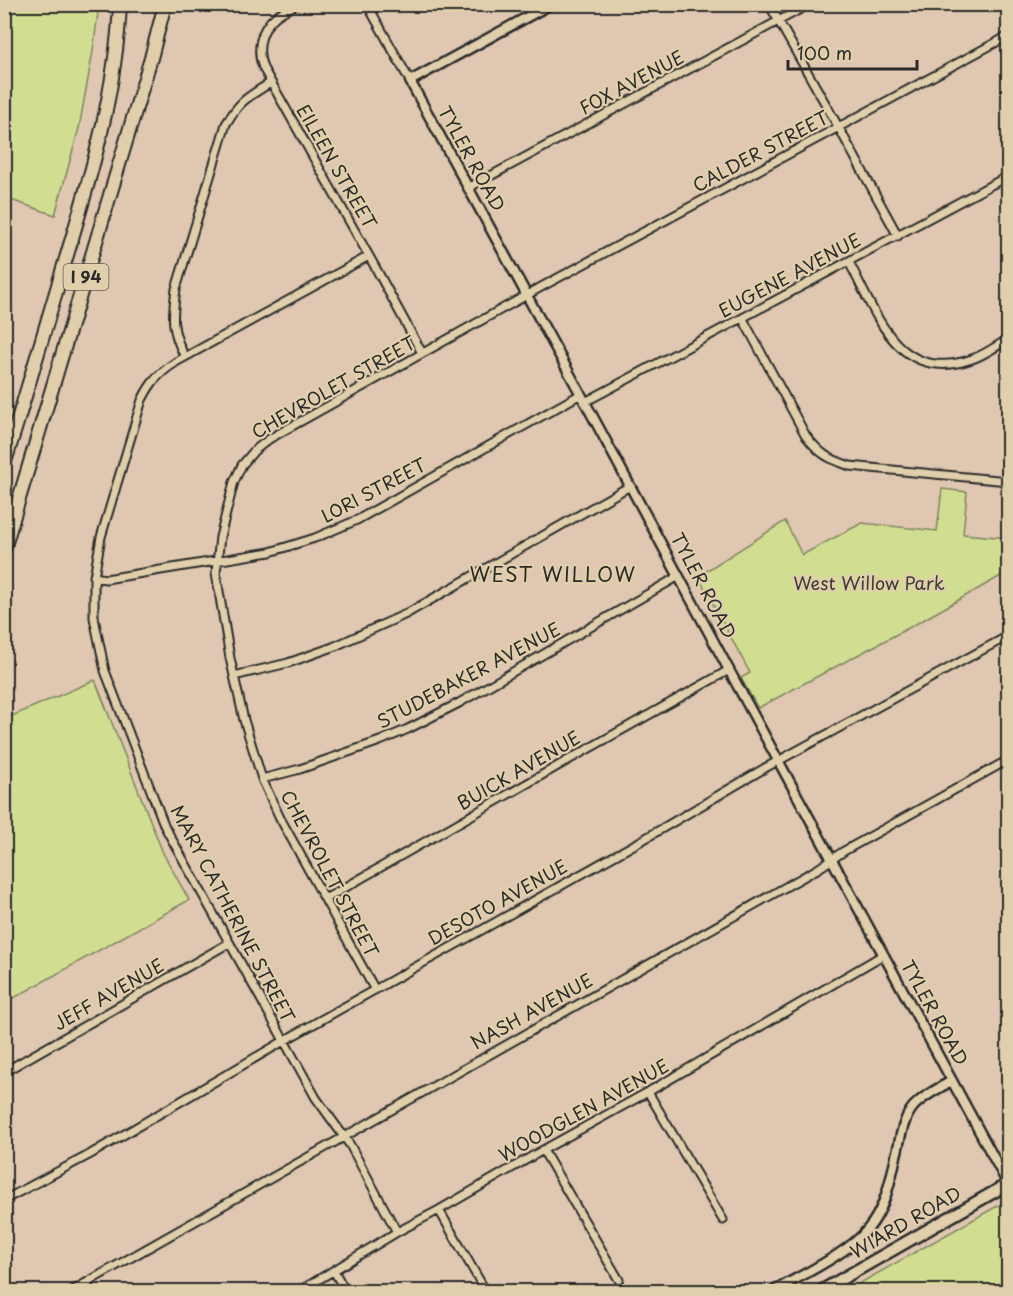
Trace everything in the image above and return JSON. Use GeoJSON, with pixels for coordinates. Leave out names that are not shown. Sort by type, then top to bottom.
{"type":"FeatureCollection","features":[{"type":"Feature","properties":{"kind":"highway","name":"I 94"},"geometry":{"type":"LineString","coordinates":[[4,465],[94,164],[115,63],[120,4]]}},
{"type":"Feature","properties":{"kind":"highway","name":"I 94"},"geometry":{"type":"LineString","coordinates":[[4,549],[151,58],[165,4]]}},
{"type":"Feature","properties":{"kind":"main road","name":"WIARD ROAD"},"geometry":{"type":"LineString","coordinates":[[819,1292],[1008,1184]]}},
{"type":"Feature","properties":{"kind":"street","name":"EILEEN STREET"},"geometry":{"type":"LineString","coordinates":[[297,4],[276,16],[264,31],[259,45],[259,58],[264,72],[422,353]]}},
{"type":"Feature","properties":{"kind":"street","name":"TYLER ROAD"},"geometry":{"type":"LineString","coordinates":[[367,4],[581,394],[1008,1184]]}},
{"type":"Feature","properties":{"kind":"street"},"geometry":{"type":"LineString","coordinates":[[410,81],[552,4]]}},
{"type":"Feature","properties":{"kind":"street"},"geometry":{"type":"LineString","coordinates":[[769,4],[898,236]]}},
{"type":"Feature","properties":{"kind":"street","name":"FOX AVENUE"},"geometry":{"type":"LineString","coordinates":[[468,188],[810,4]]}},
{"type":"Feature","properties":{"kind":"street","name":"CALDER STREET"},"geometry":{"type":"LineString","coordinates":[[526,295],[1008,36]]}},
{"type":"Feature","properties":{"kind":"street"},"geometry":{"type":"LineString","coordinates":[[185,357],[175,335],[172,315],[176,289],[226,124],[235,108],[249,95],[270,82]]}},
{"type":"Feature","properties":{"kind":"street"},"geometry":{"type":"LineString","coordinates":[[1006,177],[1008,188]]}},
{"type":"Feature","properties":{"kind":"street","name":"EUGENE AVENUE"},"geometry":{"type":"LineString","coordinates":[[585,402],[1006,177]]}},
{"type":"Feature","properties":{"kind":"street","name":"MARY CATHERINE STREET"},"geometry":{"type":"LineString","coordinates":[[369,256],[185,357],[162,371],[150,384],[142,400],[101,537],[94,577],[94,618],[105,671],[165,827],[316,1098],[350,1145],[396,1232]]}},
{"type":"Feature","properties":{"kind":"street"},"geometry":{"type":"LineString","coordinates":[[849,262],[892,340],[912,356],[930,364],[957,363],[974,358],[1008,339]]}},
{"type":"Feature","properties":{"kind":"street","name":"CHEVROLET STREET"},"geometry":{"type":"LineString","coordinates":[[375,990],[280,818],[262,779],[244,720],[234,676],[216,573],[220,537],[234,482],[242,465],[254,450],[269,439],[526,295]]}},
{"type":"Feature","properties":{"kind":"street"},"geometry":{"type":"LineString","coordinates":[[743,319],[806,436],[818,451],[832,460],[850,466],[1008,481]]}},
{"type":"Feature","properties":{"kind":"street","name":"LORI STREET"},"geometry":{"type":"LineString","coordinates":[[94,577],[106,579],[270,552],[315,538],[357,520],[581,394]]}},
{"type":"Feature","properties":{"kind":"street"},"geometry":{"type":"LineString","coordinates":[[234,676],[288,663],[333,647],[406,614],[630,486]]}},
{"type":"Feature","properties":{"kind":"street","name":"STUDEBAKER AVENUE"},"geometry":{"type":"LineString","coordinates":[[262,779],[300,769],[408,729],[459,703],[679,576]]}},
{"type":"Feature","properties":{"kind":"street","name":"DESOTO AVENUE"},"geometry":{"type":"LineString","coordinates":[[4,1200],[89,1155],[284,1041],[779,761],[1008,636]]}},
{"type":"Feature","properties":{"kind":"street","name":"BUICK AVENUE"},"geometry":{"type":"LineString","coordinates":[[325,899],[729,670]]}},
{"type":"Feature","properties":{"kind":"street","name":"NASH AVENUE"},"geometry":{"type":"LineString","coordinates":[[70,1292],[819,868],[844,850],[1008,760]]}},
{"type":"Feature","properties":{"kind":"street","name":"JEFF AVENUE"},"geometry":{"type":"LineString","coordinates":[[4,1072],[229,943]]}},
{"type":"Feature","properties":{"kind":"street","name":"WOODGLEN AVENUE"},"geometry":{"type":"LineString","coordinates":[[298,1292],[396,1232],[648,1092],[883,955]]}},
{"type":"Feature","properties":{"kind":"street"},"geometry":{"type":"LineString","coordinates":[[772,1292],[844,1250],[867,1230],[878,1214],[886,1195],[904,1123],[913,1108],[927,1095],[952,1081]]}},
{"type":"Feature","properties":{"kind":"street"},"geometry":{"type":"LineString","coordinates":[[648,1092],[723,1220]]}},
{"type":"Feature","properties":{"kind":"street"},"geometry":{"type":"LineString","coordinates":[[543,1150],[619,1280]]}},
{"type":"Feature","properties":{"kind":"street"},"geometry":{"type":"LineString","coordinates":[[439,1210],[486,1292]]}},
{"type":"Feature","properties":{"kind":"street"},"geometry":{"type":"LineString","coordinates":[[334,1271],[345,1292]]}},
{"type":"Feature","properties":{"kind":"street"},"geometry":{"type":"LineString","coordinates":[[86,1283],[91,1292]]}},
{"type":"Feature","properties":{"kind":"green space"},"geometry":{"type":"Polygon","coordinates":[[[5,4],[99,5],[79,128],[55,215],[5,198],[5,4]]]}},
{"type":"Feature","properties":{"kind":"green space","name":"West Willow Park"},"geometry":{"type":"Polygon","coordinates":[[[942,489],[967,492],[963,534],[1008,538],[1008,572],[758,708],[741,678],[750,673],[698,576],[785,521],[802,555],[862,523],[937,531],[942,489]]]}},
{"type":"Feature","properties":{"kind":"green space"},"geometry":{"type":"Polygon","coordinates":[[[95,680],[163,853],[189,900],[5,1003],[5,719],[95,680]]]}},
{"type":"Feature","properties":{"kind":"green space"},"geometry":{"type":"Polygon","coordinates":[[[1008,1200],[1008,1291],[846,1291],[1008,1200]]]}},
{"type":"Feature","properties":{"kind":"district","name":"WEST WILLOW"},"geometry":{"type":"Point","coordinates":[553,575]}}]}
